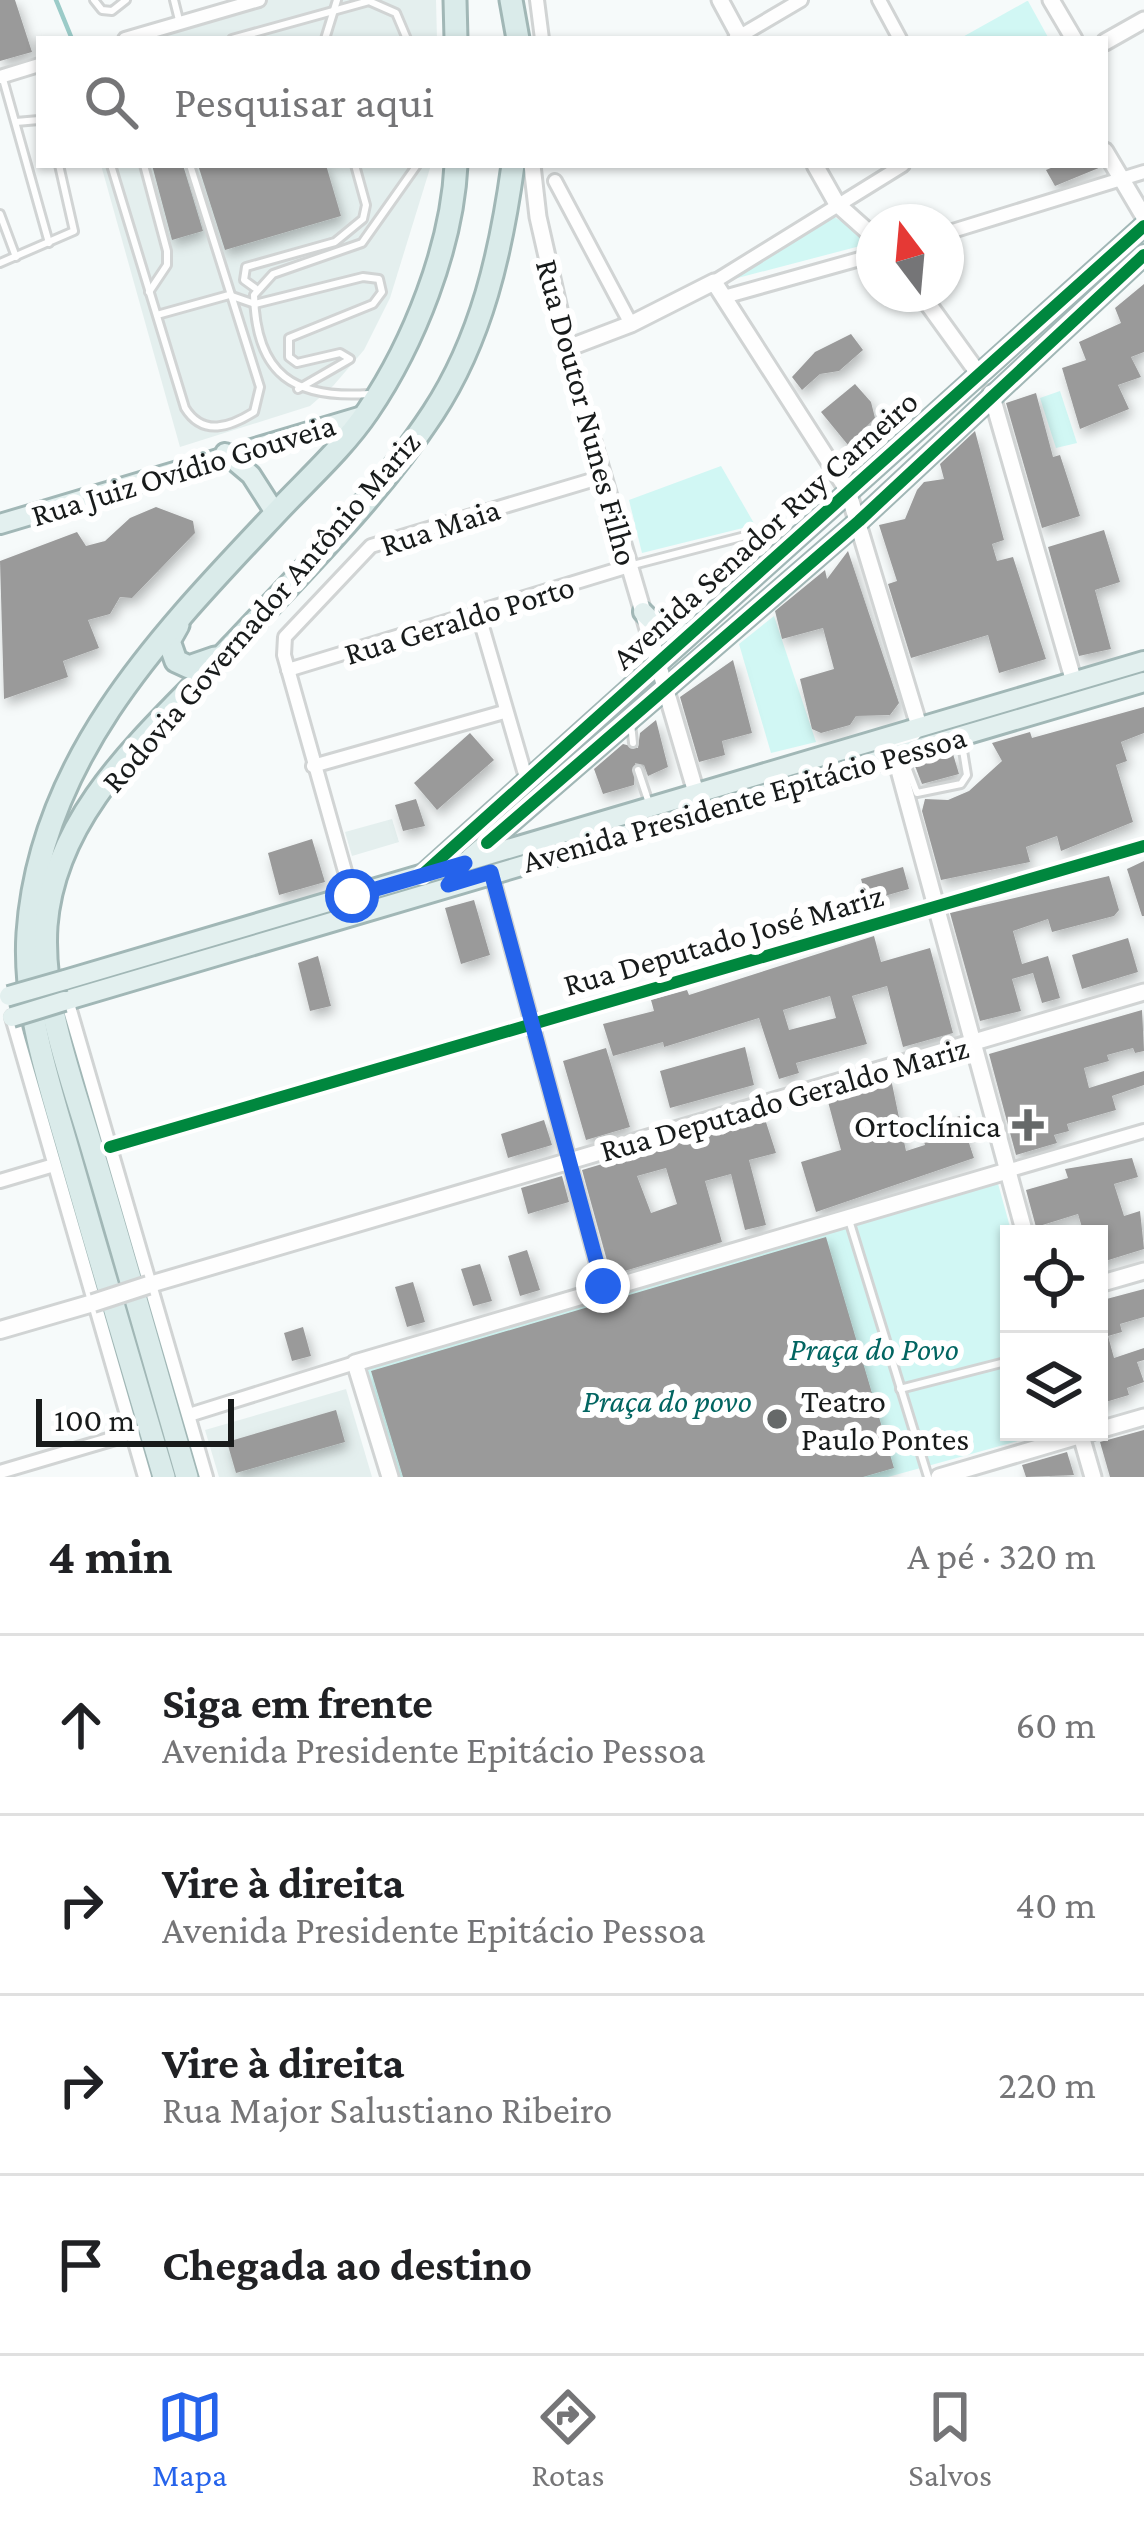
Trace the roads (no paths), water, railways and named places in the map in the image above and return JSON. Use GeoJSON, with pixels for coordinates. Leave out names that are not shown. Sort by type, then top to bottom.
{"type":"FeatureCollection","features":[{"type":"Feature","properties":{"kind":"highway"},"geometry":{"type":"LineString","coordinates":[[454,0],[456,36]]}},
{"type":"Feature","properties":{"kind":"highway"},"geometry":{"type":"LineString","coordinates":[[511,0],[517,36]]}},
{"type":"Feature","properties":{"kind":"highway"},"geometry":{"type":"LineString","coordinates":[[526,0],[530,36]]}},
{"type":"Feature","properties":{"kind":"highway","name":"Rodovia Governador Antônio Mariz"},"geometry":{"type":"LineString","coordinates":[[164,1477],[43,1060],[29,992],[28,931],[45,847],[73,773],[124,681],[366,415],[379,394],[415,322],[441,248],[455,168]]}},
{"type":"Feature","properties":{"kind":"highway","name":"Rodovia Governador Antônio Mariz"},"geometry":{"type":"LineString","coordinates":[[187,1477],[61,1040],[46,955],[51,890],[77,824],[141,741],[362,507],[435,409],[480,320],[496,264],[512,168]]}},
{"type":"Feature","properties":{"kind":"highway"},"geometry":{"type":"LineString","coordinates":[[199,595],[173,631],[173,657],[182,665],[197,666],[234,644]]}},
{"type":"Feature","properties":{"kind":"main road","name":"Avenida Senador Ruy Carneiro"},"geometry":{"type":"LineString","coordinates":[[422,875],[1144,222]]}},
{"type":"Feature","properties":{"kind":"main road","name":"Avenida Senador Ruy Carneiro"},"geometry":{"type":"LineString","coordinates":[[465,863],[859,521],[1144,255]]}},
{"type":"Feature","properties":{"kind":"main road","name":"Rua Juiz Ovídio Gouveia"},"geometry":{"type":"LineString","coordinates":[[0,524],[225,453],[366,415]]}},
{"type":"Feature","properties":{"kind":"main road"},"geometry":{"type":"LineString","coordinates":[[225,453],[251,475],[276,514]]}},
{"type":"Feature","properties":{"kind":"main road"},"geometry":{"type":"LineString","coordinates":[[644,612],[663,632],[686,634]]}},
{"type":"Feature","properties":{"kind":"main road","name":"Avenida Presidente Epitácio Pessoa"},"geometry":{"type":"LineString","coordinates":[[4,998],[65,993],[448,885],[891,750],[919,726],[1144,661]]}},
{"type":"Feature","properties":{"kind":"main road","name":"Avenida Presidente Epitácio Pessoa"},"geometry":{"type":"LineString","coordinates":[[6,1019],[65,993],[422,875],[697,796],[961,735],[1144,682]]}},
{"type":"Feature","properties":{"kind":"main road"},"geometry":{"type":"LineString","coordinates":[[448,885],[465,863]]}},
{"type":"Feature","properties":{"kind":"main road"},"geometry":{"type":"LineString","coordinates":[[0,1330],[148,1285]]}},
{"type":"Feature","properties":{"kind":"street"},"geometry":{"type":"LineString","coordinates":[[135,36],[259,0]]}},
{"type":"Feature","properties":{"kind":"street"},"geometry":{"type":"LineString","coordinates":[[537,0],[542,36]]}},
{"type":"Feature","properties":{"kind":"street"},"geometry":{"type":"LineString","coordinates":[[721,0],[738,36]]}},
{"type":"Feature","properties":{"kind":"street"},"geometry":{"type":"LineString","coordinates":[[742,36],[801,0]]}},
{"type":"Feature","properties":{"kind":"street"},"geometry":{"type":"LineString","coordinates":[[879,0],[898,36]]}},
{"type":"Feature","properties":{"kind":"street"},"geometry":{"type":"LineString","coordinates":[[1051,0],[1072,36]]}},
{"type":"Feature","properties":{"kind":"street"},"geometry":{"type":"LineString","coordinates":[[1108,40],[1144,20]]}},
{"type":"Feature","properties":{"kind":"street"},"geometry":{"type":"LineString","coordinates":[[1,76],[36,66]]}},
{"type":"Feature","properties":{"kind":"street"},"geometry":{"type":"LineString","coordinates":[[1108,156],[1144,222]]}},
{"type":"Feature","properties":{"kind":"street","name":"Rua Doutor Nunes Filho"},"geometry":{"type":"LineString","coordinates":[[532,168],[538,217],[602,478],[697,796]]}},
{"type":"Feature","properties":{"kind":"street"},"geometry":{"type":"LineString","coordinates":[[816,168],[837,204],[856,221]]}},
{"type":"Feature","properties":{"kind":"street"},"geometry":{"type":"LineString","coordinates":[[719,289],[837,204],[898,168]]}},
{"type":"Feature","properties":{"kind":"street"},"geometry":{"type":"LineString","coordinates":[[964,227],[1144,172]]}},
{"type":"Feature","properties":{"kind":"street"},"geometry":{"type":"LineString","coordinates":[[555,181],[631,324]]}},
{"type":"Feature","properties":{"kind":"street"},"geometry":{"type":"LineString","coordinates":[[568,347],[719,289],[856,259]]}},
{"type":"Feature","properties":{"kind":"street"},"geometry":{"type":"LineString","coordinates":[[719,289],[848,491],[919,726]]}},
{"type":"Feature","properties":{"kind":"street"},"geometry":{"type":"LineString","coordinates":[[934,312],[978,373]]}},
{"type":"Feature","properties":{"kind":"street"},"geometry":{"type":"LineString","coordinates":[[992,393],[1074,682]]}},
{"type":"Feature","properties":{"kind":"street","name":"Rua Maia"},"geometry":{"type":"LineString","coordinates":[[288,670],[283,646],[304,615],[362,552],[392,536],[602,478]]}},
{"type":"Feature","properties":{"kind":"street","name":"Rua Geraldo Porto"},"geometry":{"type":"LineString","coordinates":[[288,670],[479,616],[629,566]]}},
{"type":"Feature","properties":{"kind":"street"},"geometry":{"type":"LineString","coordinates":[[479,616],[526,781]]}},
{"type":"Feature","properties":{"kind":"street"},"geometry":{"type":"LineString","coordinates":[[288,670],[352,896]]}},
{"type":"Feature","properties":{"kind":"street"},"geometry":{"type":"LineString","coordinates":[[313,766],[504,712]]}},
{"type":"Feature","properties":{"kind":"street"},"geometry":{"type":"LineString","coordinates":[[891,750],[1022,1225]]}},
{"type":"Feature","properties":{"kind":"street","name":"Rua Deputado José Mariz"},"geometry":{"type":"LineString","coordinates":[[110,1147],[1144,846]]}},
{"type":"Feature","properties":{"kind":"street"},"geometry":{"type":"LineString","coordinates":[[491,872],[603,1286]]}},
{"type":"Feature","properties":{"kind":"street","name":"Rua Deputado Geraldo Mariz"},"geometry":{"type":"LineString","coordinates":[[148,1285],[1144,992]]}},
{"type":"Feature","properties":{"kind":"street"},"geometry":{"type":"LineString","coordinates":[[65,993],[206,1477]]}},
{"type":"Feature","properties":{"kind":"street"},"geometry":{"type":"LineString","coordinates":[[6,1019],[145,1477]]}},
{"type":"Feature","properties":{"kind":"street"},"geometry":{"type":"LineString","coordinates":[[189,1414],[603,1286],[1144,1131]]}},
{"type":"Feature","properties":{"kind":"street"},"geometry":{"type":"LineString","coordinates":[[0,1181],[54,1165]]}},
{"type":"Feature","properties":{"kind":"street"},"geometry":{"type":"LineString","coordinates":[[1108,1281],[1144,1271]]}},
{"type":"Feature","properties":{"kind":"street"},"geometry":{"type":"LineString","coordinates":[[355,1364],[390,1477]]}},
{"type":"Feature","properties":{"kind":"street"},"geometry":{"type":"LineString","coordinates":[[1108,1427],[1144,1417]]}},
{"type":"Feature","properties":{"kind":"street"},"geometry":{"type":"LineString","coordinates":[[0,1472],[131,1433]]}},
{"type":"Feature","properties":{"kind":"street"},"geometry":{"type":"LineString","coordinates":[[938,1477],[1058,1441]]}},
{"type":"Feature","properties":{"kind":"street"},"geometry":{"type":"LineString","coordinates":[[1089,1441],[1094,1477]]}},
{"type":"Feature","properties":{"kind":"lane"},"geometry":{"type":"LineString","coordinates":[[94,0],[102,10],[112,11],[126,0]]}},
{"type":"Feature","properties":{"kind":"lane"},"geometry":{"type":"LineString","coordinates":[[174,0],[180,23]]}},
{"type":"Feature","properties":{"kind":"lane"},"geometry":{"type":"LineString","coordinates":[[326,36],[338,0]]}},
{"type":"Feature","properties":{"kind":"lane"},"geometry":{"type":"LineString","coordinates":[[253,36],[369,1],[395,13],[405,36]]}},
{"type":"Feature","properties":{"kind":"lane"},"geometry":{"type":"LineString","coordinates":[[1,76],[50,243]]}},
{"type":"Feature","properties":{"kind":"lane"},"geometry":{"type":"LineString","coordinates":[[16,122],[36,120]]}},
{"type":"Feature","properties":{"kind":"lane"},"geometry":{"type":"LineString","coordinates":[[0,263],[74,231],[77,224],[60,168]]}},
{"type":"Feature","properties":{"kind":"lane"},"geometry":{"type":"LineString","coordinates":[[112,168],[185,408],[199,424],[217,428],[254,412],[260,387],[191,168]]}},
{"type":"Feature","properties":{"kind":"lane"},"geometry":{"type":"LineString","coordinates":[[145,168],[167,251],[167,265],[149,292]]}},
{"type":"Feature","properties":{"kind":"lane"},"geometry":{"type":"LineString","coordinates":[[256,289],[244,280],[246,268],[335,242],[364,219],[366,205],[356,168]]}},
{"type":"Feature","properties":{"kind":"lane"},"geometry":{"type":"LineString","coordinates":[[379,394],[331,396],[298,389],[275,370],[254,304],[256,289],[273,274],[342,254],[376,230],[415,168]]}},
{"type":"Feature","properties":{"kind":"lane"},"geometry":{"type":"LineString","coordinates":[[0,214],[16,257]]}},
{"type":"Feature","properties":{"kind":"lane"},"geometry":{"type":"LineString","coordinates":[[364,219],[376,230]]}},
{"type":"Feature","properties":{"kind":"lane"},"geometry":{"type":"LineString","coordinates":[[157,315],[230,295],[254,304],[375,277],[382,285],[373,304],[289,338],[289,357],[297,363],[340,353],[350,359],[341,369],[298,389]]}},
{"type":"Feature","properties":{"kind":"lane"},"geometry":{"type":"LineString","coordinates":[[629,566],[749,535]]}},
{"type":"Feature","properties":{"kind":"lane"},"geometry":{"type":"LineString","coordinates":[[630,720],[632,743]]}},
{"type":"Feature","properties":{"kind":"lane"},"geometry":{"type":"LineString","coordinates":[[891,750],[917,793],[961,784],[967,776],[961,735]]}},
{"type":"Feature","properties":{"kind":"lane"},"geometry":{"type":"LineString","coordinates":[[638,770],[652,809]]}},
{"type":"Feature","properties":{"kind":"lane"},"geometry":{"type":"LineString","coordinates":[[848,1217],[928,1477]]}},
{"type":"Feature","properties":{"kind":"lane"},"geometry":{"type":"LineString","coordinates":[[901,1389],[1000,1362]]}},
{"type":"Feature","properties":{"kind":"waterway"},"geometry":{"type":"LineString","coordinates":[[56,0],[71,36]]}},
{"type":"Feature","properties":{"kind":"place","name":"Ortoclínica"},"geometry":{"type":"Point","coordinates":[1028,1125]}},
{"type":"Feature","properties":{"kind":"place","name":"Teatro Paulo Pontes"},"geometry":{"type":"Point","coordinates":[777,1419]}},
{"type":"Feature","properties":{"kind":"park label","name":"Praça do Povo"},"geometry":{"type":"Point","coordinates":[874,1348]}},
{"type":"Feature","properties":{"kind":"park label","name":"Praça do povo"},"geometry":{"type":"Point","coordinates":[667,1400]}}]}
